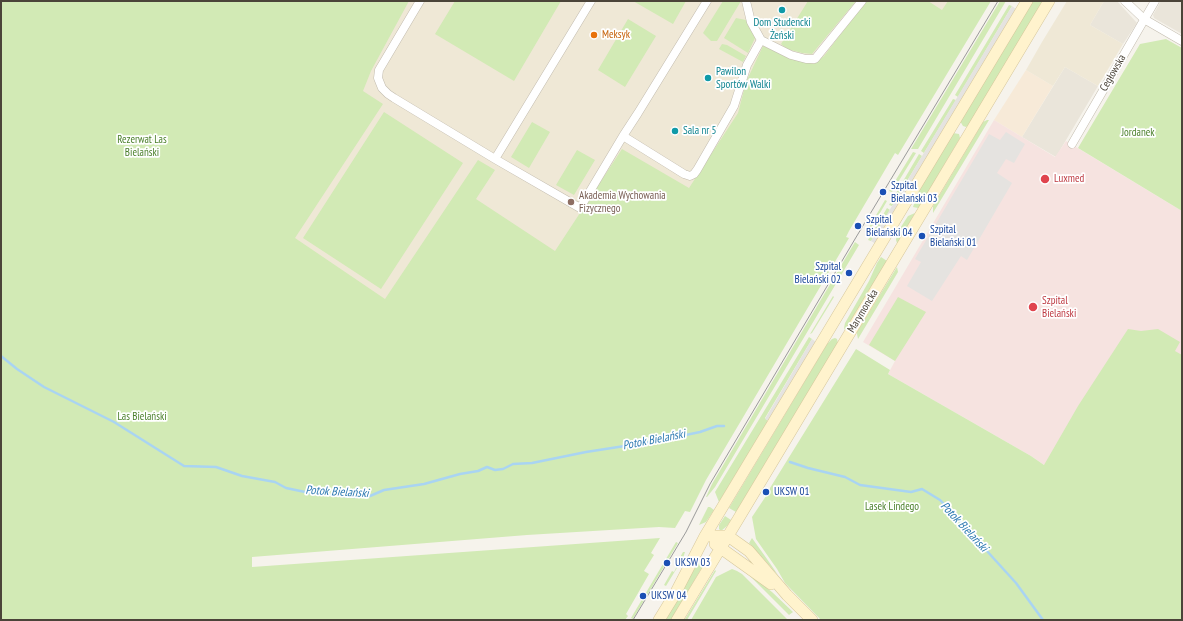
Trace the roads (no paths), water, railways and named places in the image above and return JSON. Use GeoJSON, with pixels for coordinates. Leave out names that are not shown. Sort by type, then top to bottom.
{"type":"FeatureCollection","features":[{"type":"Feature","properties":{"kind":"main road","name":"Marymoncka"},"geometry":{"type":"LineString","coordinates":[[659,620],[675,594],[705,536],[877,252],[1026,1]]}},
{"type":"Feature","properties":{"kind":"main road","name":"Marymoncka"},"geometry":{"type":"LineString","coordinates":[[677,620],[1049,1]]}},
{"type":"Feature","properties":{"kind":"main road"},"geometry":{"type":"LineString","coordinates":[[952,125],[968,134]]}},
{"type":"Feature","properties":{"kind":"main road"},"geometry":{"type":"LineString","coordinates":[[898,252],[892,240],[897,217],[911,210],[922,212]]}},
{"type":"Feature","properties":{"kind":"main road"},"geometry":{"type":"LineString","coordinates":[[705,536],[728,536],[749,551],[787,595],[812,620]]}},
{"type":"Feature","properties":{"kind":"main road"},"geometry":{"type":"LineString","coordinates":[[705,536],[787,595]]}},
{"type":"Feature","properties":{"kind":"street"},"geometry":{"type":"LineString","coordinates":[[420,1],[379,70],[378,78],[382,88],[388,94],[495,159],[580,208],[707,1]]}},
{"type":"Feature","properties":{"kind":"street"},"geometry":{"type":"LineString","coordinates":[[495,159],[591,1]]}},
{"type":"Feature","properties":{"kind":"street"},"geometry":{"type":"LineString","coordinates":[[746,1],[751,22],[761,40],[791,55],[806,59],[815,59],[862,1]]}},
{"type":"Feature","properties":{"kind":"street"},"geometry":{"type":"LineString","coordinates":[[1125,1],[1144,19],[1182,40]]}},
{"type":"Feature","properties":{"kind":"street","name":"Cegłowska"},"geometry":{"type":"LineString","coordinates":[[1072,144],[1155,1]]}},
{"type":"Feature","properties":{"kind":"street"},"geometry":{"type":"LineString","coordinates":[[623,136],[684,174],[690,176],[694,174],[734,106],[747,65],[761,40]]}},
{"type":"Feature","properties":{"kind":"waterway","name":"Potok Bielański"},"geometry":{"type":"LineString","coordinates":[[1,356],[44,387],[114,422],[184,466],[216,467],[242,476],[275,482],[286,488],[310,493],[354,497],[370,496],[384,490],[424,484],[460,474],[478,471],[487,467],[495,470],[503,469],[513,464],[532,463],[586,452],[657,441],[700,432],[717,426],[724,426]]}},
{"type":"Feature","properties":{"kind":"waterway","name":"Potok Bielański"},"geometry":{"type":"LineString","coordinates":[[790,462],[845,477],[860,485],[911,492],[922,489],[940,500],[1016,583],[1043,620]]}},
{"type":"Feature","properties":{"kind":"tram line"},"geometry":{"type":"LineString","coordinates":[[633,620],[686,532],[710,484],[998,1]]}},
{"type":"Feature","properties":{"kind":"place","name":"Dom Studencki Żeński"},"geometry":{"type":"Point","coordinates":[782,10]}},
{"type":"Feature","properties":{"kind":"place","name":"Meksyk"},"geometry":{"type":"Point","coordinates":[594,35]}},
{"type":"Feature","properties":{"kind":"place","name":"Pawilon Sportów Walki"},"geometry":{"type":"Point","coordinates":[708,78]}},
{"type":"Feature","properties":{"kind":"place","name":"Sala nr 5"},"geometry":{"type":"Point","coordinates":[675,131]}},
{"type":"Feature","properties":{"kind":"place","name":"Luxmed"},"geometry":{"type":"Point","coordinates":[1045,179]}},
{"type":"Feature","properties":{"kind":"place","name":"Szpital Bielański 03"},"geometry":{"type":"Point","coordinates":[883,192]}},
{"type":"Feature","properties":{"kind":"place","name":"Akademia Wychowania Fizycznego"},"geometry":{"type":"Point","coordinates":[571,202]}},
{"type":"Feature","properties":{"kind":"place","name":"Szpital Bielański 04"},"geometry":{"type":"Point","coordinates":[858,226]}},
{"type":"Feature","properties":{"kind":"place","name":"Szpital Bielański 01"},"geometry":{"type":"Point","coordinates":[922,236]}},
{"type":"Feature","properties":{"kind":"place","name":"Szpital Bielański 02"},"geometry":{"type":"Point","coordinates":[849,273]}},
{"type":"Feature","properties":{"kind":"place","name":"Szpital Bielański"},"geometry":{"type":"Point","coordinates":[1033,307]}},
{"type":"Feature","properties":{"kind":"place","name":"UKSW 01"},"geometry":{"type":"Point","coordinates":[766,492]}},
{"type":"Feature","properties":{"kind":"place","name":"UKSW 03"},"geometry":{"type":"Point","coordinates":[667,563]}},
{"type":"Feature","properties":{"kind":"place","name":"UKSW 04"},"geometry":{"type":"Point","coordinates":[643,596]}},
{"type":"Feature","properties":{"kind":"park label","name":"Jordanek"},"geometry":{"type":"Point","coordinates":[1138,133]}},
{"type":"Feature","properties":{"kind":"park label","name":"Rezerwat Las Bielański"},"geometry":{"type":"Point","coordinates":[142,146]}},
{"type":"Feature","properties":{"kind":"park label","name":"Las Bielański"},"geometry":{"type":"Point","coordinates":[142,417]}},
{"type":"Feature","properties":{"kind":"park label","name":"Lasek Lindego"},"geometry":{"type":"Point","coordinates":[892,507]}}]}
